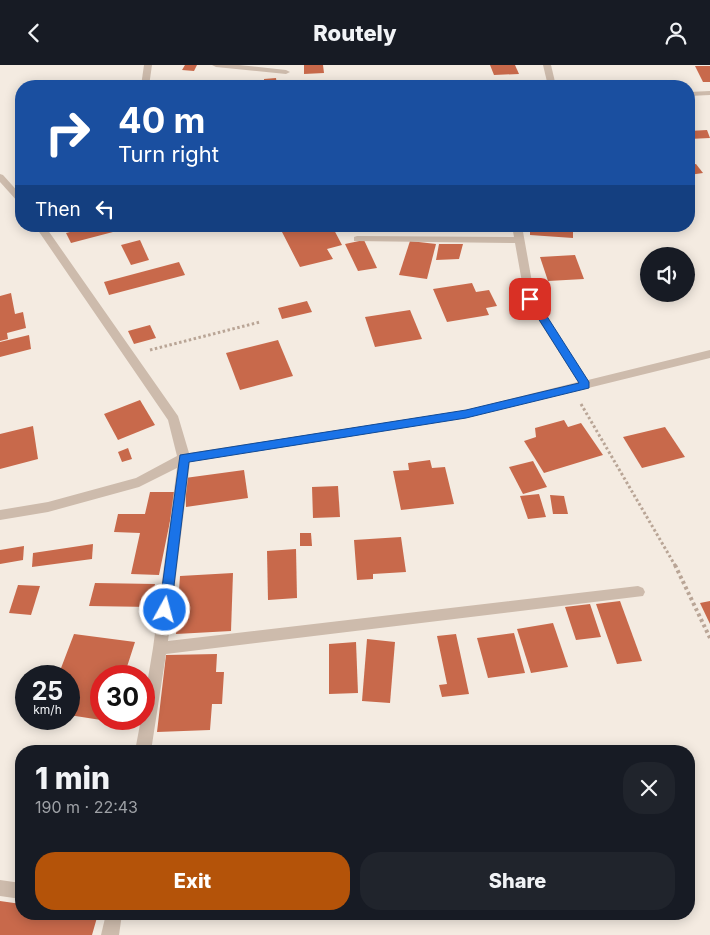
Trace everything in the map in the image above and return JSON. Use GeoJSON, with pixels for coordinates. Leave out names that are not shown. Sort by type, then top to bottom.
{"type":"FeatureCollection","features":[{"type":"Feature","properties":{"kind":"street"},"geometry":{"type":"LineString","coordinates":[[146,80],[148,65]]}},
{"type":"Feature","properties":{"kind":"street"},"geometry":{"type":"LineString","coordinates":[[216,65],[286,72]]}},
{"type":"Feature","properties":{"kind":"street"},"geometry":{"type":"LineString","coordinates":[[548,65],[551,80]]}},
{"type":"Feature","properties":{"kind":"street"},"geometry":{"type":"LineString","coordinates":[[695,94],[710,93]]}},
{"type":"Feature","properties":{"kind":"street"},"geometry":{"type":"LineString","coordinates":[[0,177],[15,193]]}},
{"type":"Feature","properties":{"kind":"street"},"geometry":{"type":"LineString","coordinates":[[44,232],[174,419],[184,458],[160,648],[144,745]]}},
{"type":"Feature","properties":{"kind":"street"},"geometry":{"type":"LineString","coordinates":[[518,232],[530,299],[586,385]]}},
{"type":"Feature","properties":{"kind":"street"},"geometry":{"type":"LineString","coordinates":[[357,239],[519,240]]}},
{"type":"Feature","properties":{"kind":"street"},"geometry":{"type":"LineString","coordinates":[[0,515],[48,507],[139,482],[184,458],[466,414],[710,355]]}},
{"type":"Feature","properties":{"kind":"street"},"geometry":{"type":"LineString","coordinates":[[160,648],[638,592]]}},
{"type":"Feature","properties":{"kind":"street"},"geometry":{"type":"LineString","coordinates":[[0,888],[15,890]]}},
{"type":"Feature","properties":{"kind":"street"},"geometry":{"type":"LineString","coordinates":[[110,935],[113,920]]}},
{"type":"Feature","properties":{"kind":"path"},"geometry":{"type":"LineString","coordinates":[[130,355],[260,323]]}},
{"type":"Feature","properties":{"kind":"path"},"geometry":{"type":"LineString","coordinates":[[572,388],[680,573],[710,638]]}},
{"type":"Feature","properties":{"kind":"building"},"geometry":{"type":"Polygon","coordinates":[[[185,65],[197,65],[194,71],[182,70],[185,65]]]}},
{"type":"Feature","properties":{"kind":"building"},"geometry":{"type":"Polygon","coordinates":[[[304,65],[323,65],[324,73],[304,74],[304,65]]]}},
{"type":"Feature","properties":{"kind":"building"},"geometry":{"type":"Polygon","coordinates":[[[490,65],[515,65],[519,74],[494,75],[490,65]]]}},
{"type":"Feature","properties":{"kind":"building"},"geometry":{"type":"Polygon","coordinates":[[[695,66],[710,66],[710,82],[703,82],[695,66]]]}},
{"type":"Feature","properties":{"kind":"building"},"geometry":{"type":"Polygon","coordinates":[[[276,78],[276,80],[264,80],[276,78]]]}},
{"type":"Feature","properties":{"kind":"building"},"geometry":{"type":"Polygon","coordinates":[[[707,130],[710,138],[695,139],[695,131],[707,130]]]}},
{"type":"Feature","properties":{"kind":"building"},"geometry":{"type":"Polygon","coordinates":[[[696,164],[703,173],[695,174],[696,164]]]}},
{"type":"Feature","properties":{"kind":"building"},"geometry":{"type":"Polygon","coordinates":[[[70,232],[113,232],[71,243],[66,233],[70,232]]]}},
{"type":"Feature","properties":{"kind":"building"},"geometry":{"type":"Polygon","coordinates":[[[282,232],[335,232],[342,245],[327,249],[333,259],[300,267],[282,232]]]}},
{"type":"Feature","properties":{"kind":"building"},"geometry":{"type":"Polygon","coordinates":[[[530,232],[573,232],[573,238],[530,235],[530,232]]]}},
{"type":"Feature","properties":{"kind":"building"},"geometry":{"type":"Polygon","coordinates":[[[140,240],[149,260],[131,265],[121,245],[140,240]]]}},
{"type":"Feature","properties":{"kind":"building"},"geometry":{"type":"Polygon","coordinates":[[[364,240],[377,268],[358,271],[345,244],[364,240]]]}},
{"type":"Feature","properties":{"kind":"building"},"geometry":{"type":"Polygon","coordinates":[[[410,241],[436,244],[427,279],[399,275],[410,241]]]}},
{"type":"Feature","properties":{"kind":"building"},"geometry":{"type":"Polygon","coordinates":[[[439,244],[463,244],[459,259],[436,260],[439,244]]]}},
{"type":"Feature","properties":{"kind":"building"},"geometry":{"type":"Polygon","coordinates":[[[575,255],[584,279],[548,281],[540,257],[575,255]]]}},
{"type":"Feature","properties":{"kind":"building"},"geometry":{"type":"Polygon","coordinates":[[[179,262],[185,275],[109,295],[104,282],[179,262]]]}},
{"type":"Feature","properties":{"kind":"building"},"geometry":{"type":"Polygon","coordinates":[[[472,283],[476,292],[489,290],[497,306],[486,308],[489,315],[447,322],[433,289],[472,283]]]}},
{"type":"Feature","properties":{"kind":"building"},"geometry":{"type":"Polygon","coordinates":[[[11,293],[15,314],[23,312],[26,328],[7,333],[8,339],[0,341],[0,296],[11,293]]]}},
{"type":"Feature","properties":{"kind":"building"},"geometry":{"type":"Polygon","coordinates":[[[307,301],[312,312],[282,319],[278,308],[307,301]]]}},
{"type":"Feature","properties":{"kind":"building"},"geometry":{"type":"Polygon","coordinates":[[[410,310],[422,339],[375,347],[365,317],[410,310]]]}},
{"type":"Feature","properties":{"kind":"building"},"geometry":{"type":"Polygon","coordinates":[[[150,325],[156,338],[134,344],[128,331],[150,325]]]}},
{"type":"Feature","properties":{"kind":"building"},"geometry":{"type":"Polygon","coordinates":[[[29,335],[31,349],[0,357],[0,342],[29,335]]]}},
{"type":"Feature","properties":{"kind":"building"},"geometry":{"type":"Polygon","coordinates":[[[278,340],[293,376],[240,390],[226,353],[278,340]]]}},
{"type":"Feature","properties":{"kind":"building"},"geometry":{"type":"Polygon","coordinates":[[[140,400],[155,425],[118,440],[104,414],[140,400]]]}},
{"type":"Feature","properties":{"kind":"building"},"geometry":{"type":"Polygon","coordinates":[[[564,420],[568,427],[581,423],[603,455],[544,473],[524,441],[536,437],[535,428],[564,420]]]}},
{"type":"Feature","properties":{"kind":"building"},"geometry":{"type":"Polygon","coordinates":[[[33,426],[38,459],[0,469],[0,434],[33,426]]]}},
{"type":"Feature","properties":{"kind":"building"},"geometry":{"type":"Polygon","coordinates":[[[665,427],[685,457],[642,468],[623,437],[665,427]]]}},
{"type":"Feature","properties":{"kind":"building"},"geometry":{"type":"Polygon","coordinates":[[[128,448],[132,459],[122,462],[118,452],[128,448]]]}},
{"type":"Feature","properties":{"kind":"building"},"geometry":{"type":"Polygon","coordinates":[[[430,460],[432,468],[445,467],[454,504],[401,510],[393,471],[409,470],[408,463],[430,460]]]}},
{"type":"Feature","properties":{"kind":"building"},"geometry":{"type":"Polygon","coordinates":[[[533,461],[547,487],[523,494],[509,467],[533,461]]]}},
{"type":"Feature","properties":{"kind":"building"},"geometry":{"type":"Polygon","coordinates":[[[244,470],[248,498],[186,507],[185,478],[244,470]]]}},
{"type":"Feature","properties":{"kind":"building"},"geometry":{"type":"Polygon","coordinates":[[[338,486],[340,517],[313,518],[312,487],[338,486]]]}},
{"type":"Feature","properties":{"kind":"building"},"geometry":{"type":"Polygon","coordinates":[[[150,492],[176,492],[159,575],[131,574],[140,533],[114,532],[118,514],[145,514],[150,492]]]}},
{"type":"Feature","properties":{"kind":"building"},"geometry":{"type":"Polygon","coordinates":[[[539,494],[546,517],[528,519],[520,496],[539,494]]]}},
{"type":"Feature","properties":{"kind":"building"},"geometry":{"type":"Polygon","coordinates":[[[550,495],[564,496],[568,514],[553,514],[550,495]]]}},
{"type":"Feature","properties":{"kind":"building"},"geometry":{"type":"Polygon","coordinates":[[[300,533],[311,533],[312,546],[300,546],[300,533]]]}},
{"type":"Feature","properties":{"kind":"building"},"geometry":{"type":"Polygon","coordinates":[[[401,537],[406,572],[373,574],[373,579],[357,580],[354,540],[401,537]]]}},
{"type":"Feature","properties":{"kind":"building"},"geometry":{"type":"Polygon","coordinates":[[[93,544],[92,559],[32,567],[33,553],[93,544]]]}},
{"type":"Feature","properties":{"kind":"building"},"geometry":{"type":"Polygon","coordinates":[[[24,546],[23,560],[0,564],[0,550],[24,546]]]}},
{"type":"Feature","properties":{"kind":"building"},"geometry":{"type":"Polygon","coordinates":[[[296,549],[297,598],[268,600],[267,551],[296,549]]]}},
{"type":"Feature","properties":{"kind":"building"},"geometry":{"type":"Polygon","coordinates":[[[233,573],[231,631],[176,634],[180,576],[233,573]]]}},
{"type":"Feature","properties":{"kind":"building"},"geometry":{"type":"Polygon","coordinates":[[[95,583],[155,584],[151,607],[89,606],[95,583]]]}},
{"type":"Feature","properties":{"kind":"building"},"geometry":{"type":"Polygon","coordinates":[[[18,585],[40,586],[31,615],[9,613],[18,585]]]}},
{"type":"Feature","properties":{"kind":"building"},"geometry":{"type":"Polygon","coordinates":[[[620,601],[642,661],[617,664],[596,604],[620,601]]]}},
{"type":"Feature","properties":{"kind":"building"},"geometry":{"type":"Polygon","coordinates":[[[710,601],[710,624],[700,603],[710,601]]]}},
{"type":"Feature","properties":{"kind":"building"},"geometry":{"type":"Polygon","coordinates":[[[590,604],[601,637],[576,640],[565,607],[590,604]]]}},
{"type":"Feature","properties":{"kind":"building"},"geometry":{"type":"Polygon","coordinates":[[[553,623],[568,667],[531,673],[517,629],[553,623]]]}},
{"type":"Feature","properties":{"kind":"building"},"geometry":{"type":"Polygon","coordinates":[[[514,633],[525,673],[488,678],[477,638],[514,633]]]}},
{"type":"Feature","properties":{"kind":"building"},"geometry":{"type":"Polygon","coordinates":[[[74,634],[135,642],[128,665],[90,665],[90,718],[80,717],[80,665],[62,665],[74,634]]]}},
{"type":"Feature","properties":{"kind":"building"},"geometry":{"type":"Polygon","coordinates":[[[456,634],[469,694],[442,697],[439,685],[447,684],[437,636],[456,634]]]}},
{"type":"Feature","properties":{"kind":"building"},"geometry":{"type":"Polygon","coordinates":[[[367,639],[395,642],[390,703],[362,701],[367,639]]]}},
{"type":"Feature","properties":{"kind":"building"},"geometry":{"type":"Polygon","coordinates":[[[356,642],[358,693],[329,694],[329,644],[356,642]]]}},
{"type":"Feature","properties":{"kind":"building"},"geometry":{"type":"Polygon","coordinates":[[[217,654],[216,672],[224,672],[222,704],[212,704],[210,730],[157,732],[166,655],[217,654]]]}},
{"type":"Feature","properties":{"kind":"building"},"geometry":{"type":"Polygon","coordinates":[[[0,901],[15,903],[15,920],[96,920],[92,935],[0,935],[0,901]]]}},
{"type":"Feature","properties":{"kind":"route"},"geometry":{"type":"LineString","coordinates":[[165,610],[184,458],[466,414],[586,385],[530,299]]}}]}
